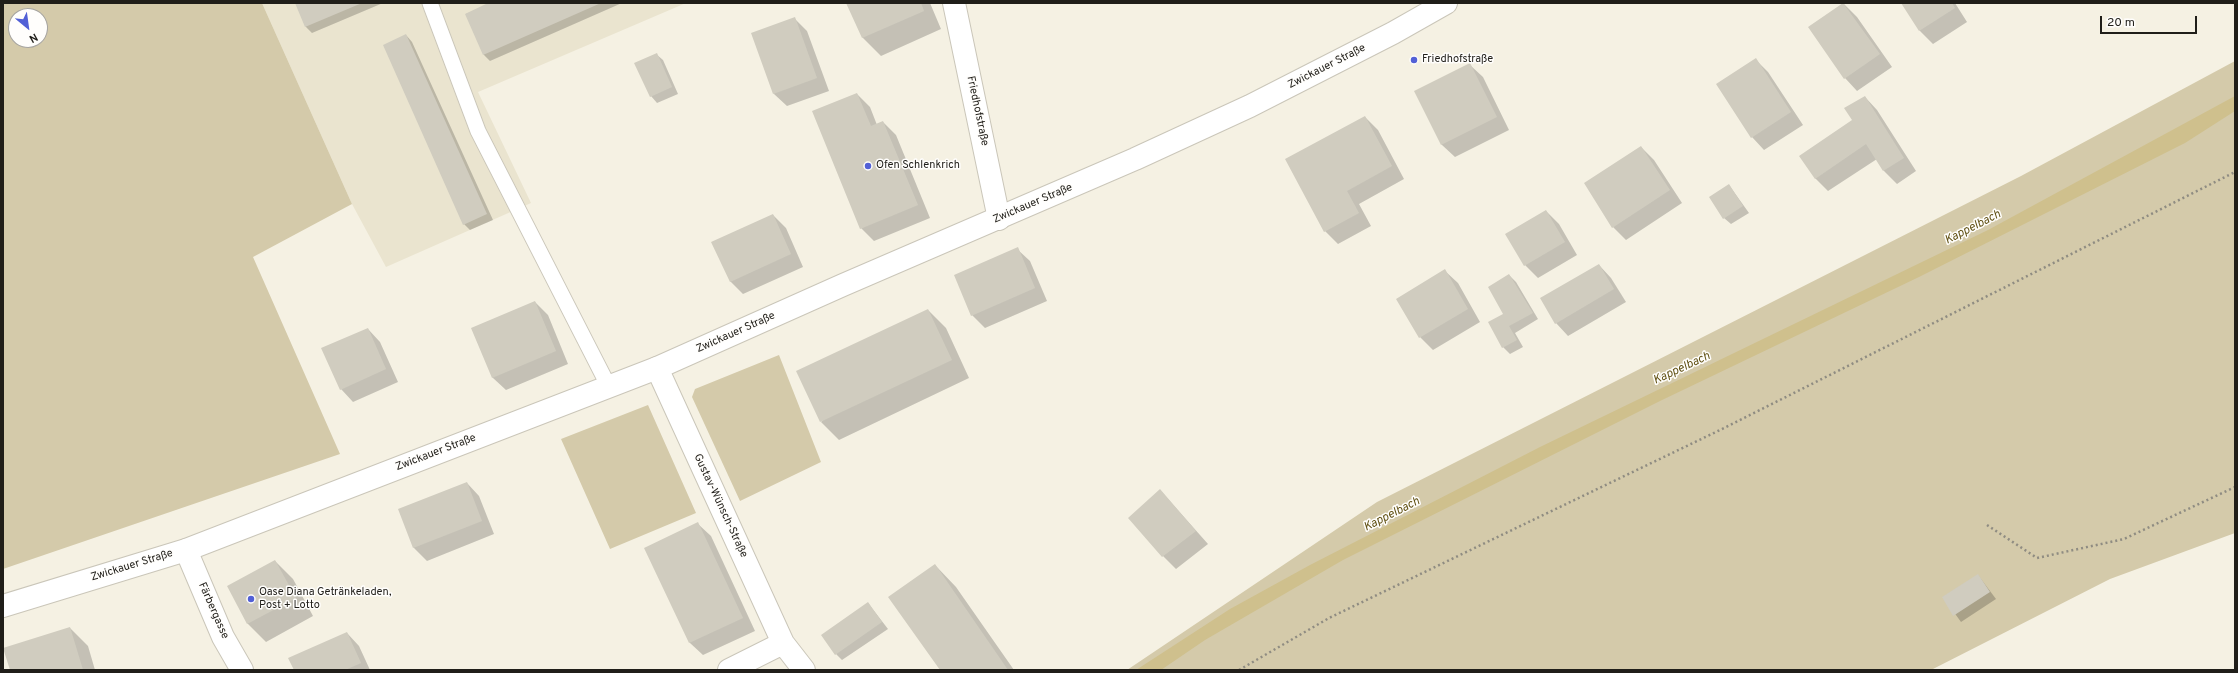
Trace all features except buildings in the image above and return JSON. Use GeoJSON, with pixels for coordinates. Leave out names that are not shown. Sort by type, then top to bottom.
{"type":"FeatureCollection","features":[{"type":"Feature","properties":{"kind":"main road","name":"Friedhofstraße"},"geometry":{"type":"LineString","coordinates":[[954,3],[999,218]]}},
{"type":"Feature","properties":{"kind":"main road","name":"Zwickauer Straße"},"geometry":{"type":"LineString","coordinates":[[3,606],[186,550],[656,368],[1250,106],[1393,33],[1446,3]]}},
{"type":"Feature","properties":{"kind":"main road","name":"Gustav-Wünsch-Straße"},"geometry":{"type":"LineString","coordinates":[[656,368],[783,643],[804,670]]}},
{"type":"Feature","properties":{"kind":"main road","name":"Färbergasse"},"geometry":{"type":"LineString","coordinates":[[186,550],[223,637],[242,670]]}},
{"type":"Feature","properties":{"kind":"main road"},"geometry":{"type":"LineString","coordinates":[[729,670],[783,643]]}},
{"type":"Feature","properties":{"kind":"lane"},"geometry":{"type":"LineString","coordinates":[[430,3],[478,131],[609,387]]}},
{"type":"Feature","properties":{"kind":"path"},"geometry":{"type":"LineString","coordinates":[[1240,670],[1329,618],[1720,430],[2235,172]]}},
{"type":"Feature","properties":{"kind":"path"},"geometry":{"type":"LineString","coordinates":[[1987,525],[2037,558],[2124,539],[2235,487]]}},
{"type":"Feature","properties":{"kind":"shaded area"},"geometry":{"type":"Polygon","coordinates":[[[3,3],[262,3],[352,204],[253,257],[340,454],[3,569],[3,3]]]}},
{"type":"Feature","properties":{"kind":"shaded area"},"geometry":{"type":"Polygon","coordinates":[[[262,3],[686,3],[478,92],[531,203],[386,267],[352,204],[262,3]]]}},
{"type":"Feature","properties":{"kind":"shaded area"},"geometry":{"type":"Polygon","coordinates":[[[2235,61],[2235,533],[2110,579],[1931,670],[1127,670],[1377,502],[2021,176],[2235,61]]]}},
{"type":"Feature","properties":{"kind":"shaded area"},"geometry":{"type":"Polygon","coordinates":[[[2235,96],[2235,111],[2185,143],[1919,277],[1660,401],[1343,560],[1205,640],[1161,670],[1136,670],[1230,609],[1310,565],[1540,447],[1988,230],[2235,96]]]}},
{"type":"Feature","properties":{"kind":"shaded area"},"geometry":{"type":"Polygon","coordinates":[[[779,355],[821,462],[740,501],[692,397],[695,389],[779,355]]]}},
{"type":"Feature","properties":{"kind":"shaded area"},"geometry":{"type":"Polygon","coordinates":[[[648,405],[696,513],[610,549],[561,439],[648,405]]]}},
{"type":"Feature","properties":{"kind":"place","name":"Friedhofstraße"},"geometry":{"type":"Point","coordinates":[1414,60]}},
{"type":"Feature","properties":{"kind":"place","name":"Ofen Schlenkrich"},"geometry":{"type":"Point","coordinates":[868,166]}},
{"type":"Feature","properties":{"kind":"place","name":"Oase Diana Getränkeladen, Post + Lotto"},"geometry":{"type":"Point","coordinates":[251,599]}},
{"type":"Feature","properties":{"kind":"water label","name":"Kappelbach"},"geometry":{"type":"Point","coordinates":[1973,228]}},
{"type":"Feature","properties":{"kind":"water label","name":"Kappelbach"},"geometry":{"type":"Point","coordinates":[1682,369]}},
{"type":"Feature","properties":{"kind":"water label","name":"Kappelbach"},"geometry":{"type":"Point","coordinates":[1392,515]}}]}
